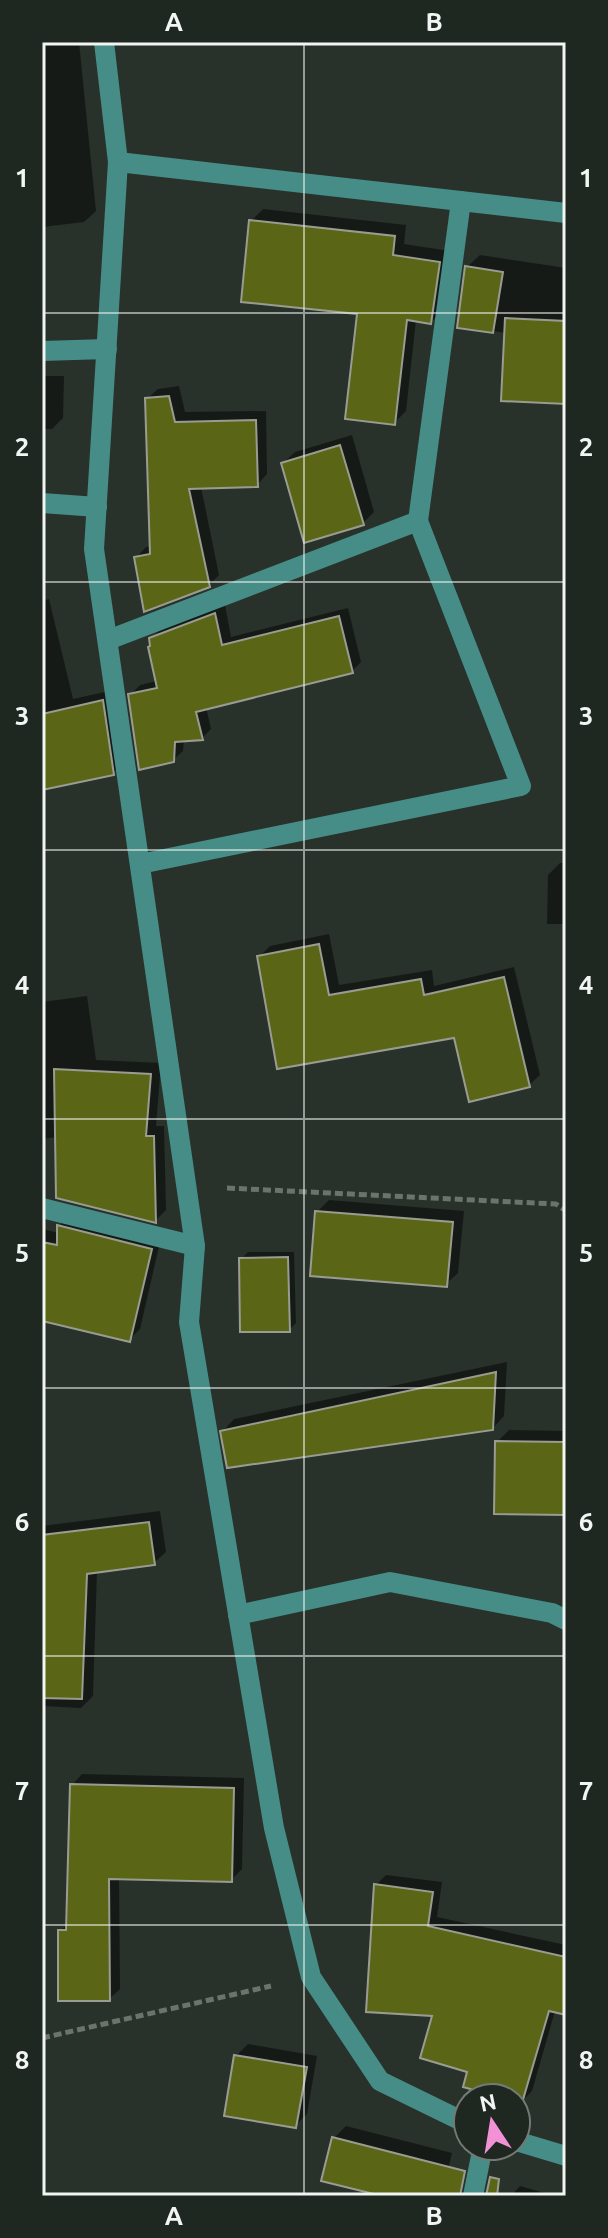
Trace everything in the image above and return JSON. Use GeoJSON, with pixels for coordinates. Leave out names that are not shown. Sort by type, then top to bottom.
{"type":"FeatureCollection","features":[{"type":"Feature","properties":{"kind":"street"},"geometry":{"type":"LineString","coordinates":[[104,42],[118,162],[94,549],[195,1246],[189,1322],[238,1615],[274,1828],[311,1977],[380,2081],[452,2116]]}},
{"type":"Feature","properties":{"kind":"street"},"geometry":{"type":"LineString","coordinates":[[118,162],[566,213]]}},
{"type":"Feature","properties":{"kind":"street"},"geometry":{"type":"LineString","coordinates":[[140,864],[521,786],[418,521],[461,201]]}},
{"type":"Feature","properties":{"kind":"street"},"geometry":{"type":"LineString","coordinates":[[42,351],[107,349]]}},
{"type":"Feature","properties":{"kind":"street"},"geometry":{"type":"LineString","coordinates":[[42,503],[97,507]]}},
{"type":"Feature","properties":{"kind":"street"},"geometry":{"type":"LineString","coordinates":[[108,640],[418,521]]}},
{"type":"Feature","properties":{"kind":"street"},"geometry":{"type":"LineString","coordinates":[[42,1208],[195,1246]]}},
{"type":"Feature","properties":{"kind":"street"},"geometry":{"type":"LineString","coordinates":[[238,1615],[390,1582],[552,1613],[566,1620]]}},
{"type":"Feature","properties":{"kind":"street"},"geometry":{"type":"LineString","coordinates":[[532,2146],[566,2156]]}},
{"type":"Feature","properties":{"kind":"street"},"geometry":{"type":"LineString","coordinates":[[473,2196],[480,2162]]}},
{"type":"Feature","properties":{"kind":"path"},"geometry":{"type":"LineString","coordinates":[[186,1186],[556,1204],[566,1211]]}},
{"type":"Feature","properties":{"kind":"path"},"geometry":{"type":"LineString","coordinates":[[42,2038],[311,1977]]}},
{"type":"Feature","properties":{"kind":"building"},"geometry":{"type":"Polygon","coordinates":[[[249,220],[395,236],[393,255],[440,262],[431,324],[407,320],[395,425],[345,419],[357,314],[241,302],[249,220]]]}},
{"type":"Feature","properties":{"kind":"building"},"geometry":{"type":"Polygon","coordinates":[[[465,266],[503,272],[493,333],[457,328],[465,266]]]}},
{"type":"Feature","properties":{"kind":"building"},"geometry":{"type":"Polygon","coordinates":[[[505,318],[566,321],[566,404],[501,401],[505,318]]]}},
{"type":"Feature","properties":{"kind":"building"},"geometry":{"type":"Polygon","coordinates":[[[169,396],[175,422],[256,420],[258,487],[189,489],[210,587],[144,612],[134,557],[150,554],[145,398],[169,396]]]}},
{"type":"Feature","properties":{"kind":"building"},"geometry":{"type":"Polygon","coordinates":[[[340,445],[364,525],[304,543],[281,463],[340,445]]]}},
{"type":"Feature","properties":{"kind":"building"},"geometry":{"type":"Polygon","coordinates":[[[215,613],[222,645],[339,616],[353,673],[196,712],[203,740],[175,742],[174,762],[139,770],[128,694],[157,688],[148,647],[149,638],[215,613]]]}},
{"type":"Feature","properties":{"kind":"building"},"geometry":{"type":"Polygon","coordinates":[[[103,700],[114,775],[42,790],[42,714],[103,700]]]}},
{"type":"Feature","properties":{"kind":"building"},"geometry":{"type":"Polygon","coordinates":[[[319,944],[329,995],[421,979],[424,995],[504,977],[530,1087],[469,1102],[454,1038],[277,1069],[257,956],[319,944]]]}},
{"type":"Feature","properties":{"kind":"building"},"geometry":{"type":"Polygon","coordinates":[[[54,1069],[151,1074],[146,1136],[154,1136],[156,1223],[56,1198],[54,1069]]]}},
{"type":"Feature","properties":{"kind":"building"},"geometry":{"type":"Polygon","coordinates":[[[315,1211],[453,1222],[447,1287],[310,1276],[315,1211]]]}},
{"type":"Feature","properties":{"kind":"building"},"geometry":{"type":"Polygon","coordinates":[[[57,1225],[152,1249],[130,1342],[42,1321],[42,1242],[57,1245],[57,1225]]]}},
{"type":"Feature","properties":{"kind":"building"},"geometry":{"type":"Polygon","coordinates":[[[288,1257],[290,1332],[240,1332],[239,1258],[288,1257]]]}},
{"type":"Feature","properties":{"kind":"building"},"geometry":{"type":"Polygon","coordinates":[[[496,1372],[493,1430],[227,1468],[220,1431],[496,1372]]]}},
{"type":"Feature","properties":{"kind":"building"},"geometry":{"type":"Polygon","coordinates":[[[495,1441],[566,1442],[566,1515],[494,1514],[495,1441]]]}},
{"type":"Feature","properties":{"kind":"building"},"geometry":{"type":"Polygon","coordinates":[[[149,1522],[155,1565],[87,1574],[82,1699],[42,1698],[42,1535],[149,1522]]]}},
{"type":"Feature","properties":{"kind":"building"},"geometry":{"type":"Polygon","coordinates":[[[70,1784],[234,1788],[232,1882],[109,1879],[110,2001],[58,2001],[58,1930],[66,1930],[70,1784]]]}},
{"type":"Feature","properties":{"kind":"building"},"geometry":{"type":"Polygon","coordinates":[[[374,1884],[433,1892],[428,1926],[566,1957],[566,2015],[549,2011],[528,2082],[464,2082],[467,2072],[420,2058],[432,2016],[366,2012],[374,1884]]]}},
{"type":"Feature","properties":{"kind":"building"},"geometry":{"type":"Polygon","coordinates":[[[234,2055],[307,2067],[296,2128],[224,2116],[234,2055]]]}},
{"type":"Feature","properties":{"kind":"building"},"geometry":{"type":"Polygon","coordinates":[[[332,2137],[465,2171],[460,2196],[382,2196],[321,2181],[332,2137]]]}},
{"type":"Feature","properties":{"kind":"building"},"geometry":{"type":"Polygon","coordinates":[[[490,2177],[499,2179],[497,2196],[486,2196],[490,2177]]]}}]}
